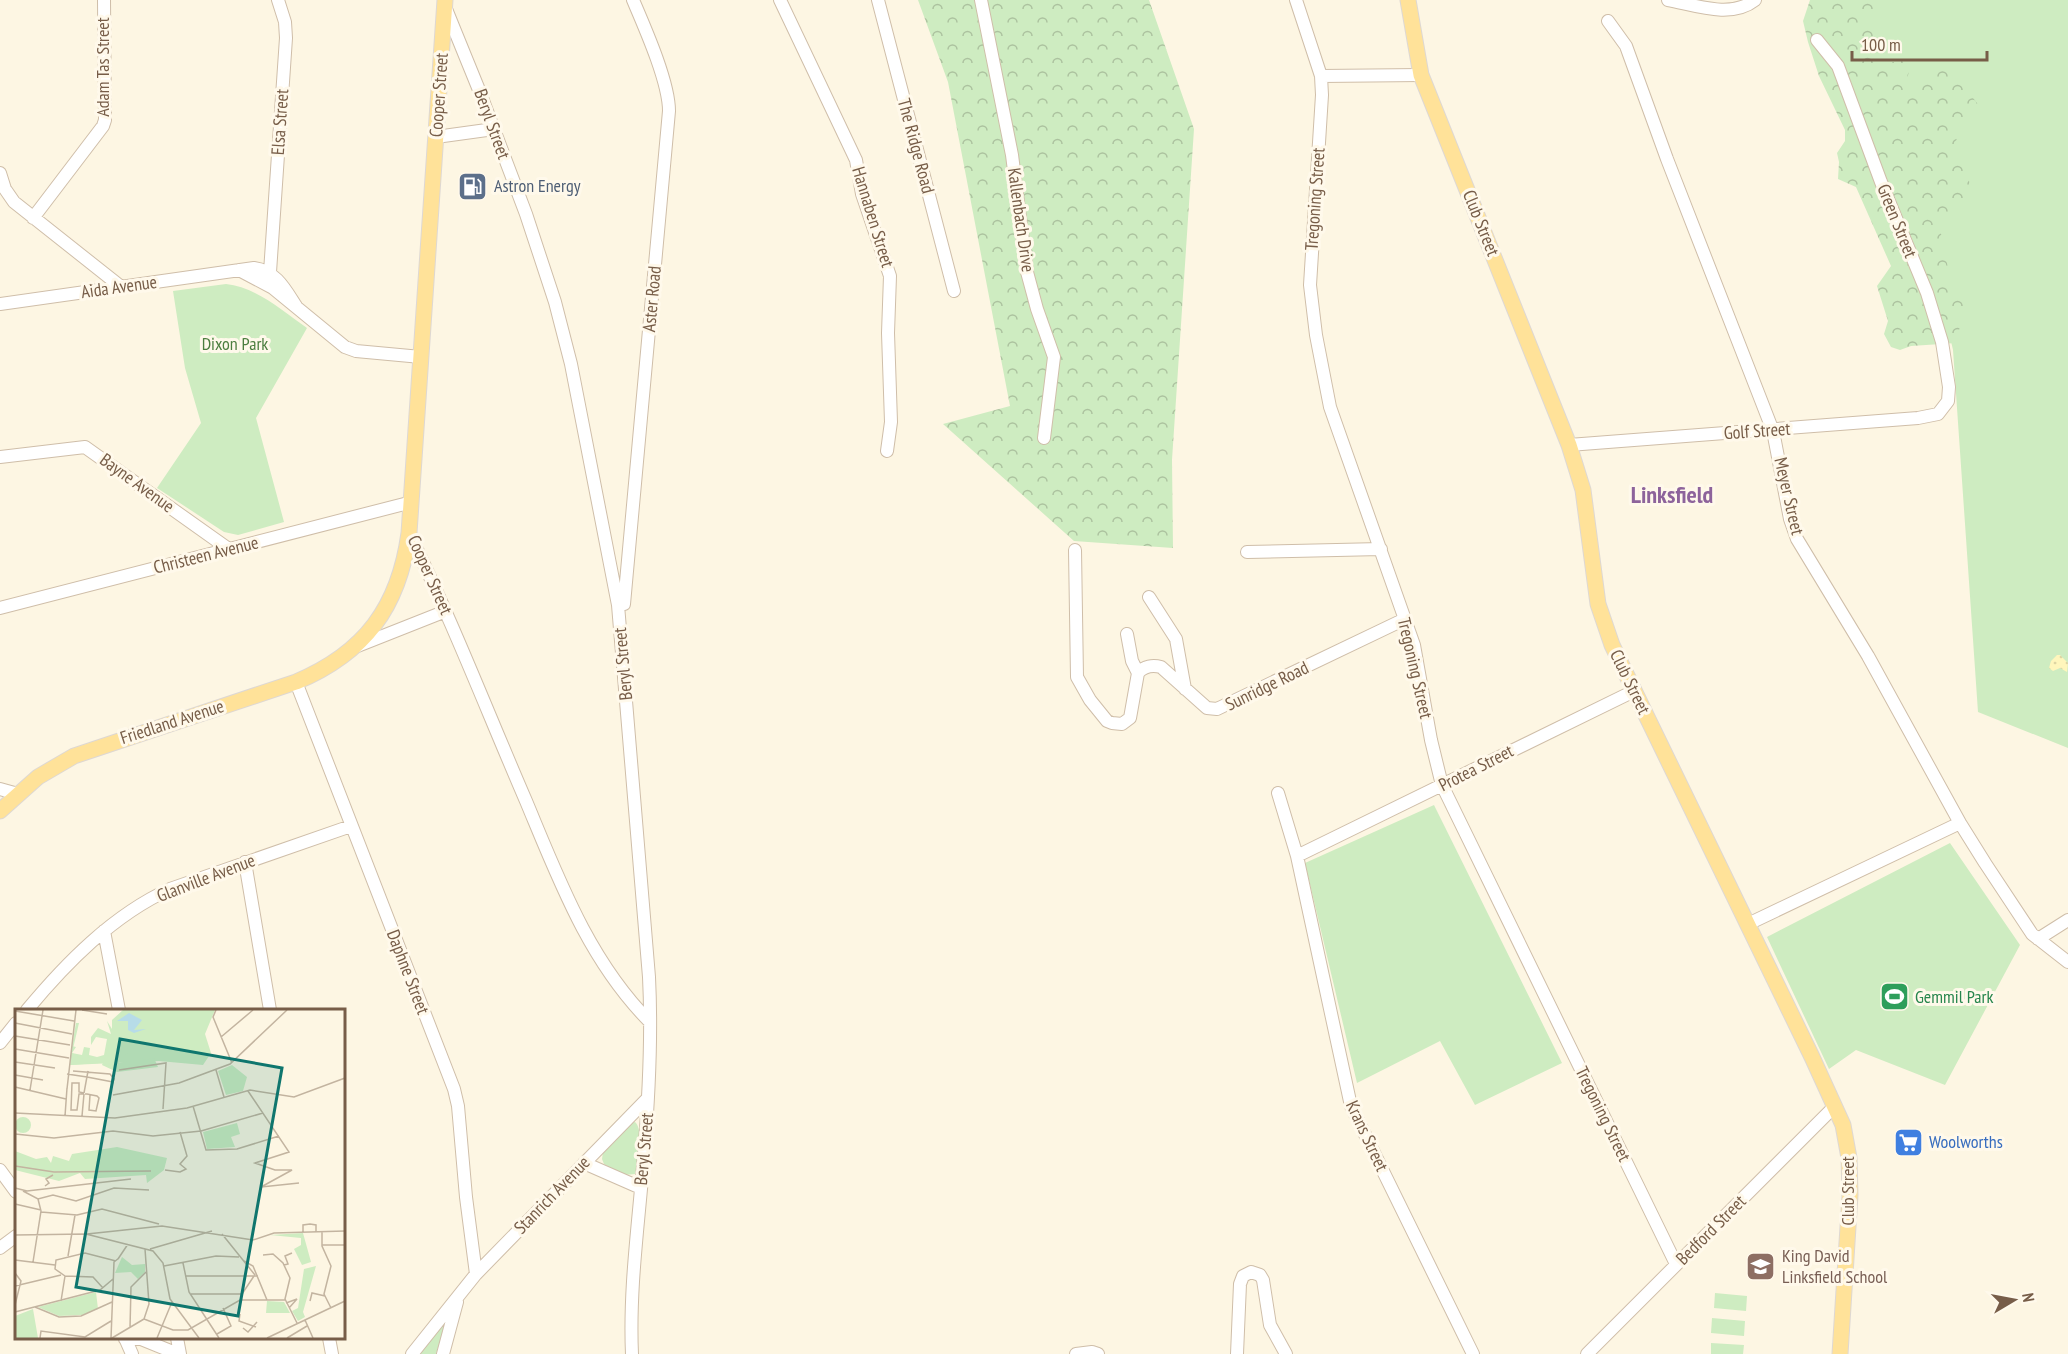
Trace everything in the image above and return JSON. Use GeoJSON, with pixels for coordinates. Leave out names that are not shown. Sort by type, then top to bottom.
{"type":"FeatureCollection","features":[{"type":"Feature","properties":{"kind":"main road","name":"Club Street"},"geometry":{"type":"LineString","coordinates":[[1408,0],[1421,75],[1569,445],[1583,490],[1602,620],[1634,691],[1835,1106],[1846,1136],[1850,1169],[1840,1354]]}},
{"type":"Feature","properties":{"kind":"main road","name":"Cooper Street"},"geometry":{"type":"LineString","coordinates":[[409,533],[445,4]]}},
{"type":"Feature","properties":{"kind":"main road","name":"Friedland Avenue"},"geometry":{"type":"LineString","coordinates":[[0,811],[50,768],[74,756],[296,682],[323,670],[353,648],[371,629],[389,603],[402,574],[409,533]]}},
{"type":"Feature","properties":{"kind":"street","name":"Adam Tas Street"},"geometry":{"type":"LineString","coordinates":[[33,218],[103,126],[105,120],[104,0]]}},
{"type":"Feature","properties":{"kind":"street","name":"Elsa Street"},"geometry":{"type":"LineString","coordinates":[[264,276],[271,245],[286,38],[285,22],[278,0]]}},
{"type":"Feature","properties":{"kind":"street","name":"Aster Road"},"geometry":{"type":"LineString","coordinates":[[621,605],[669,111],[666,90],[633,0]]}},
{"type":"Feature","properties":{"kind":"street","name":"Hannaben Street"},"geometry":{"type":"LineString","coordinates":[[780,0],[855,160],[862,194],[890,276],[888,333],[891,423],[887,451]]}},
{"type":"Feature","properties":{"kind":"street","name":"The Ridge Road"},"geometry":{"type":"LineString","coordinates":[[878,0],[954,291]]}},
{"type":"Feature","properties":{"kind":"street","name":"Kallenbach Drive"},"geometry":{"type":"LineString","coordinates":[[981,0],[1012,155],[1027,272],[1054,357],[1044,438]]}},
{"type":"Feature","properties":{"kind":"street","name":"Tregoning Street"},"geometry":{"type":"LineString","coordinates":[[1296,0],[1321,76],[1321,114],[1310,296],[1330,407],[1414,645],[1431,740],[1442,785],[1676,1264]]}},
{"type":"Feature","properties":{"kind":"street"},"geometry":{"type":"LineString","coordinates":[[1668,0],[1715,4],[1736,9],[1755,0]]}},
{"type":"Feature","properties":{"kind":"street","name":"Beryl Street"},"geometry":{"type":"LineString","coordinates":[[445,4],[494,129],[564,330],[621,605],[650,1022],[648,1098],[632,1282],[633,1354]]}},
{"type":"Feature","properties":{"kind":"street","name":"Meyer Street"},"geometry":{"type":"LineString","coordinates":[[1608,21],[1626,45],[1667,159],[1773,431],[1790,519],[1797,539],[1868,656],[1960,823],[2022,921],[2038,939],[2068,962]]}},
{"type":"Feature","properties":{"kind":"street","name":"Green Street"},"geometry":{"type":"LineString","coordinates":[[1817,40],[1838,66],[1881,182],[1933,310],[1942,342],[1949,387],[1948,401],[1943,410]]}},
{"type":"Feature","properties":{"kind":"street"},"geometry":{"type":"LineString","coordinates":[[1321,76],[1421,75]]}},
{"type":"Feature","properties":{"kind":"street"},"geometry":{"type":"LineString","coordinates":[[436,137],[494,129]]}},
{"type":"Feature","properties":{"kind":"street"},"geometry":{"type":"LineString","coordinates":[[0,173],[10,197],[33,218],[120,286]]}},
{"type":"Feature","properties":{"kind":"street","name":"Aida Avenue"},"geometry":{"type":"LineString","coordinates":[[0,304],[239,270],[264,276],[283,285],[296,306],[345,347],[356,351],[421,357]]}},
{"type":"Feature","properties":{"kind":"street","name":"Golf Street"},"geometry":{"type":"LineString","coordinates":[[1569,445],[1918,418],[1934,416],[1943,410]]}},
{"type":"Feature","properties":{"kind":"street","name":"Bayne Avenue"},"geometry":{"type":"LineString","coordinates":[[0,457],[85,447],[230,550]]}},
{"type":"Feature","properties":{"kind":"street","name":"Christeen Avenue"},"geometry":{"type":"LineString","coordinates":[[0,608],[412,502]]}},
{"type":"Feature","properties":{"kind":"street","name":"Cooper Street"},"geometry":{"type":"LineString","coordinates":[[409,533],[446,611],[579,924],[607,968],[634,1005],[650,1022]]}},
{"type":"Feature","properties":{"kind":"street"},"geometry":{"type":"LineString","coordinates":[[1247,552],[1381,549]]}},
{"type":"Feature","properties":{"kind":"street"},"geometry":{"type":"LineString","coordinates":[[1075,550],[1076,672],[1090,700],[1107,721],[1112,723],[1122,724],[1130,718],[1138,673],[1132,661],[1127,634]]}},
{"type":"Feature","properties":{"kind":"street"},"geometry":{"type":"LineString","coordinates":[[1149,597],[1176,639],[1185,689]]}},
{"type":"Feature","properties":{"kind":"street","name":"Friedland Avenue"},"geometry":{"type":"LineString","coordinates":[[353,648],[446,611]]}},
{"type":"Feature","properties":{"kind":"street","name":"Sunridge Road"},"geometry":{"type":"LineString","coordinates":[[1138,673],[1145,667],[1161,667],[1207,708],[1216,709],[1405,619]]}},
{"type":"Feature","properties":{"kind":"street","name":"Daphne Street"},"geometry":{"type":"LineString","coordinates":[[296,682],[454,1089],[458,1106],[476,1274]]}},
{"type":"Feature","properties":{"kind":"street","name":"Protea Street"},"geometry":{"type":"LineString","coordinates":[[1297,856],[1634,691]]}},
{"type":"Feature","properties":{"kind":"street"},"geometry":{"type":"LineString","coordinates":[[0,789],[18,794]]}},
{"type":"Feature","properties":{"kind":"street","name":"Krans Street"},"geometry":{"type":"LineString","coordinates":[[1278,793],[1297,856],[1351,1106],[1473,1354]]}},
{"type":"Feature","properties":{"kind":"street"},"geometry":{"type":"LineString","coordinates":[[1748,924],[1960,823]]}},
{"type":"Feature","properties":{"kind":"street","name":"Glanville Avenue"},"geometry":{"type":"LineString","coordinates":[[29,1009],[65,968],[104,931],[121,917],[164,892],[351,826]]}},
{"type":"Feature","properties":{"kind":"street"},"geometry":{"type":"LineString","coordinates":[[245,862],[270,1009]]}},
{"type":"Feature","properties":{"kind":"street"},"geometry":{"type":"LineString","coordinates":[[2038,939],[2068,920]]}},
{"type":"Feature","properties":{"kind":"street"},"geometry":{"type":"LineString","coordinates":[[104,931],[119,1009]]}},
{"type":"Feature","properties":{"kind":"street"},"geometry":{"type":"LineString","coordinates":[[0,1043],[15,1024]]}},
{"type":"Feature","properties":{"kind":"street","name":"Stanrich Avenue"},"geometry":{"type":"LineString","coordinates":[[412,1354],[476,1274],[648,1098]]}},
{"type":"Feature","properties":{"kind":"street","name":"Bedford Street"},"geometry":{"type":"LineString","coordinates":[[1587,1354],[1835,1106]]}},
{"type":"Feature","properties":{"kind":"street"},"geometry":{"type":"LineString","coordinates":[[584,1163],[641,1188]]}},
{"type":"Feature","properties":{"kind":"street"},"geometry":{"type":"LineString","coordinates":[[0,1170],[15,1191]]}},
{"type":"Feature","properties":{"kind":"street"},"geometry":{"type":"LineString","coordinates":[[0,1248],[15,1237]]}},
{"type":"Feature","properties":{"kind":"street"},"geometry":{"type":"LineString","coordinates":[[1237,1354],[1240,1284],[1243,1276],[1251,1272],[1260,1275],[1263,1280],[1270,1325],[1286,1354]]}},
{"type":"Feature","properties":{"kind":"street","name":"Stanrich Avenue"},"geometry":{"type":"LineString","coordinates":[[443,1354],[459,1295]]}},
{"type":"Feature","properties":{"kind":"street"},"geometry":{"type":"LineString","coordinates":[[125,1339],[132,1354]]}},
{"type":"Feature","properties":{"kind":"street"},"geometry":{"type":"LineString","coordinates":[[133,1339],[179,1354],[177,1339]]}},
{"type":"Feature","properties":{"kind":"street"},"geometry":{"type":"LineString","coordinates":[[329,1339],[332,1354]]}},
{"type":"Feature","properties":{"kind":"street"},"geometry":{"type":"LineString","coordinates":[[1076,1354],[1092,1352],[1098,1354]]}},
{"type":"Feature","properties":{"kind":"green space"},"geometry":{"type":"Polygon","coordinates":[[[918,0],[1149,0],[1194,129],[1172,460],[1173,548],[1074,541],[943,424],[1010,406],[948,82],[918,0]]]}},
{"type":"Feature","properties":{"kind":"green space"},"geometry":{"type":"Polygon","coordinates":[[[1810,0],[1893,0],[1881,9],[1873,31],[1875,48],[1882,60],[1912,63],[1907,78],[1900,80],[1904,91],[1915,80],[1947,66],[1958,71],[1967,90],[1983,111],[1958,135],[1954,147],[1972,188],[1966,202],[1939,223],[1952,278],[1962,297],[1970,305],[1962,318],[1956,343],[1911,346],[1900,350],[1891,347],[1884,334],[1888,321],[1877,286],[1891,266],[1856,187],[1838,179],[1837,153],[1845,141],[1845,130],[1819,76],[1808,42],[1803,21],[1810,0]]]}},
{"type":"Feature","properties":{"kind":"green space"},"geometry":{"type":"Polygon","coordinates":[[[1879,0],[2068,0],[2068,748],[1978,712],[1953,350],[1935,272],[1863,59],[1879,0]]]}},
{"type":"Feature","properties":{"kind":"green space","name":"Dixon Park"},"geometry":{"type":"Polygon","coordinates":[[[226,284],[258,295],[307,328],[256,418],[284,522],[238,535],[224,532],[157,488],[201,423],[185,368],[173,291],[226,284]]]}},
{"type":"Feature","properties":{"kind":"green space"},"geometry":{"type":"Polygon","coordinates":[[[1434,805],[1562,1063],[1475,1105],[1440,1041],[1357,1083],[1305,863],[1434,805]]]}},
{"type":"Feature","properties":{"kind":"green space","name":"Gemmil Park"},"geometry":{"type":"Polygon","coordinates":[[[1950,843],[2020,945],[1945,1085],[1856,1050],[1829,1069],[1767,937],[1950,843]]]}},
{"type":"Feature","properties":{"kind":"green space"},"geometry":{"type":"Polygon","coordinates":[[[635,1122],[640,1139],[639,1155],[635,1174],[624,1175],[604,1164],[603,1152],[631,1123],[635,1122]]]}},
{"type":"Feature","properties":{"kind":"green space"},"geometry":{"type":"Polygon","coordinates":[[[1715,1293],[1747,1296],[1746,1311],[1714,1308],[1715,1293]]]}},
{"type":"Feature","properties":{"kind":"green space"},"geometry":{"type":"Polygon","coordinates":[[[1712,1318],[1745,1321],[1744,1336],[1711,1333],[1712,1318]]]}},
{"type":"Feature","properties":{"kind":"green space"},"geometry":{"type":"Polygon","coordinates":[[[441,1324],[444,1328],[436,1354],[416,1354],[441,1324]]]}},
{"type":"Feature","properties":{"kind":"green space"},"geometry":{"type":"Polygon","coordinates":[[[1711,1343],[1744,1345],[1743,1354],[1711,1354],[1711,1343]]]}},
{"type":"Feature","properties":{"kind":"sand"},"geometry":{"type":"Polygon","coordinates":[[[2057,655],[2068,663],[2067,672],[2060,668],[2053,671],[2049,668],[2051,661],[2057,655]]]}},
{"type":"Feature","properties":{"kind":"place","name":"Astron Energy"},"geometry":{"type":"Point","coordinates":[473,186]}},
{"type":"Feature","properties":{"kind":"place","name":"Gemmil Park"},"geometry":{"type":"Point","coordinates":[1894,997]}},
{"type":"Feature","properties":{"kind":"place","name":"Woolworths"},"geometry":{"type":"Point","coordinates":[1908,1142]}},
{"type":"Feature","properties":{"kind":"place","name":"King David Linksfield School"},"geometry":{"type":"Point","coordinates":[1761,1266]}},
{"type":"Feature","properties":{"kind":"district","name":"Linksfield"},"geometry":{"type":"Point","coordinates":[1672,495]}}]}
